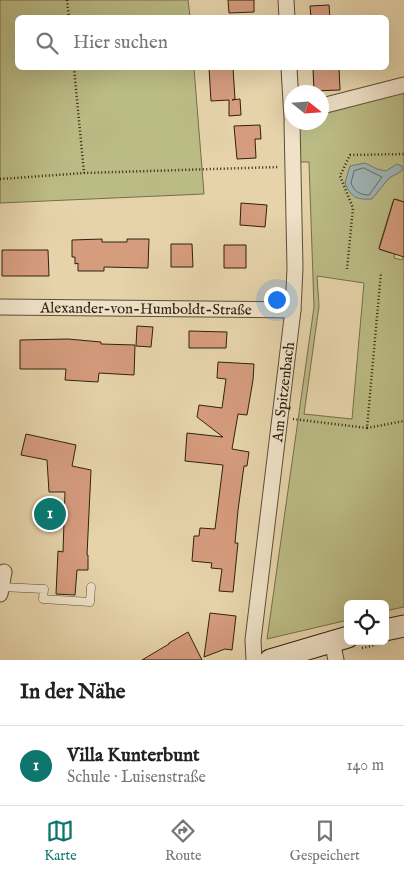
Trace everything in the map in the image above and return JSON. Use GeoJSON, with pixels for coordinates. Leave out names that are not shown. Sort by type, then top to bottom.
{"type":"FeatureCollection","features":[{"type":"Feature","properties":{"kind":"main road"},"geometry":{"type":"LineString","coordinates":[[389,634],[404,626]]}},
{"type":"Feature","properties":{"kind":"main road"},"geometry":{"type":"LineString","coordinates":[[270,660],[339,646]]}},
{"type":"Feature","properties":{"kind":"street"},"geometry":{"type":"LineString","coordinates":[[286,0],[287,15]]}},
{"type":"Feature","properties":{"kind":"street"},"geometry":{"type":"LineString","coordinates":[[289,70],[290,85]]}},
{"type":"Feature","properties":{"kind":"street"},"geometry":{"type":"LineString","coordinates":[[329,104],[404,86]]}},
{"type":"Feature","properties":{"kind":"street","name":"Am Spitzenbach"},"geometry":{"type":"LineString","coordinates":[[254,660],[253,640],[293,310],[295,268],[292,130]]}},
{"type":"Feature","properties":{"kind":"street","name":"Alexander-von-Humboldt-Straße"},"geometry":{"type":"LineString","coordinates":[[0,307],[293,310]]}},
{"type":"Feature","properties":{"kind":"street"},"geometry":{"type":"LineString","coordinates":[[1,591],[4,572]]}},
{"type":"Feature","properties":{"kind":"lane"},"geometry":{"type":"LineString","coordinates":[[1,591],[44,589],[43,600],[90,602],[90,587]]}},
{"type":"Feature","properties":{"kind":"path"},"geometry":{"type":"LineString","coordinates":[[67,0],[69,15]]}},
{"type":"Feature","properties":{"kind":"path"},"geometry":{"type":"LineString","coordinates":[[74,70],[84,173]]}},
{"type":"Feature","properties":{"kind":"path"},"geometry":{"type":"LineString","coordinates":[[347,269],[353,208],[340,176],[350,155],[404,154]]}},
{"type":"Feature","properties":{"kind":"path"},"geometry":{"type":"LineString","coordinates":[[0,179],[84,173],[294,167]]}},
{"type":"Feature","properties":{"kind":"path"},"geometry":{"type":"LineString","coordinates":[[367,428],[380,272]]}},
{"type":"Feature","properties":{"kind":"path"},"geometry":{"type":"LineString","coordinates":[[280,418],[367,428],[404,420]]}},
{"type":"Feature","properties":{"kind":"path"},"geometry":{"type":"LineString","coordinates":[[339,646],[356,650],[366,645]]}},
{"type":"Feature","properties":{"kind":"green space"},"geometry":{"type":"Polygon","coordinates":[[[0,0],[188,0],[190,15],[15,15],[15,70],[194,70],[204,194],[0,203],[0,0]]]}},
{"type":"Feature","properties":{"kind":"green space"},"geometry":{"type":"Polygon","coordinates":[[[404,92],[404,202],[396,199],[393,201],[379,247],[381,250],[395,254],[394,258],[402,260],[404,256],[404,607],[389,610],[389,600],[344,600],[344,621],[267,639],[314,307],[309,162],[297,162],[297,130],[329,130],[329,110],[404,92]],[[317,276],[319,306],[304,414],[352,419],[364,283],[317,276]]]}},
{"type":"Feature","properties":{"kind":"water"},"geometry":{"type":"Polygon","coordinates":[[[365,163],[386,171],[397,164],[402,166],[402,171],[389,178],[372,199],[362,199],[355,197],[345,183],[350,166],[365,163]]]}},
{"type":"Feature","properties":{"kind":"building"},"geometry":{"type":"Polygon","coordinates":[[[228,0],[254,0],[254,12],[229,13],[228,0]]]}},
{"type":"Feature","properties":{"kind":"building"},"geometry":{"type":"Polygon","coordinates":[[[329,5],[330,15],[311,15],[310,6],[329,5]]]}},
{"type":"Feature","properties":{"kind":"building"},"geometry":{"type":"Polygon","coordinates":[[[209,70],[233,70],[235,99],[232,100],[240,99],[241,115],[229,116],[229,100],[211,101],[209,70]]]}},
{"type":"Feature","properties":{"kind":"building"},"geometry":{"type":"Polygon","coordinates":[[[313,70],[339,70],[340,90],[329,90],[329,85],[314,85],[313,70]]]}},
{"type":"Feature","properties":{"kind":"building"},"geometry":{"type":"Polygon","coordinates":[[[260,125],[261,139],[255,139],[256,158],[237,159],[234,126],[260,125]]]}},
{"type":"Feature","properties":{"kind":"building"},"geometry":{"type":"Polygon","coordinates":[[[394,199],[404,202],[404,257],[379,249],[394,199]]]}},
{"type":"Feature","properties":{"kind":"building"},"geometry":{"type":"Polygon","coordinates":[[[241,203],[267,205],[265,227],[240,225],[241,203]]]}},
{"type":"Feature","properties":{"kind":"building"},"geometry":{"type":"Polygon","coordinates":[[[102,239],[102,242],[127,242],[127,239],[149,239],[148,268],[104,267],[104,271],[78,271],[78,263],[75,264],[75,257],[72,257],[72,240],[102,239]]]}},
{"type":"Feature","properties":{"kind":"building"},"geometry":{"type":"Polygon","coordinates":[[[171,244],[192,244],[193,267],[171,267],[171,244]]]}},
{"type":"Feature","properties":{"kind":"building"},"geometry":{"type":"Polygon","coordinates":[[[224,245],[246,245],[246,268],[224,268],[224,245]]]}},
{"type":"Feature","properties":{"kind":"building"},"geometry":{"type":"Polygon","coordinates":[[[2,250],[48,250],[49,276],[2,276],[2,250]]]}},
{"type":"Feature","properties":{"kind":"building"},"geometry":{"type":"Polygon","coordinates":[[[137,326],[153,327],[151,347],[136,346],[137,326]]]}},
{"type":"Feature","properties":{"kind":"building"},"geometry":{"type":"Polygon","coordinates":[[[189,331],[227,332],[226,348],[189,348],[189,331]]]}},
{"type":"Feature","properties":{"kind":"building"},"geometry":{"type":"Polygon","coordinates":[[[68,339],[101,342],[101,344],[135,345],[134,375],[99,373],[98,382],[65,380],[66,369],[20,369],[20,340],[68,339]]]}},
{"type":"Feature","properties":{"kind":"building"},"geometry":{"type":"Polygon","coordinates":[[[218,362],[254,364],[247,415],[238,414],[232,449],[249,452],[247,466],[244,466],[238,510],[235,543],[238,543],[233,592],[219,591],[222,569],[211,568],[212,563],[192,561],[194,536],[199,536],[200,528],[215,529],[223,465],[185,461],[187,433],[223,437],[197,417],[199,405],[222,408],[226,379],[217,378],[218,362]]]}},
{"type":"Feature","properties":{"kind":"building"},"geometry":{"type":"Polygon","coordinates":[[[26,434],[76,445],[72,466],[91,470],[88,570],[77,570],[75,595],[56,594],[58,551],[63,552],[65,492],[49,492],[47,460],[21,455],[26,434]]]}},
{"type":"Feature","properties":{"kind":"building"},"geometry":{"type":"Polygon","coordinates":[[[210,613],[236,616],[232,650],[225,649],[204,657],[210,613]]]}},
{"type":"Feature","properties":{"kind":"building"},"geometry":{"type":"Polygon","coordinates":[[[188,632],[202,660],[142,660],[169,643],[188,632]]]}},
{"type":"Feature","properties":{"kind":"place","name":"Villa Kunterbunt"},"geometry":{"type":"Point","coordinates":[50,514]}}]}
